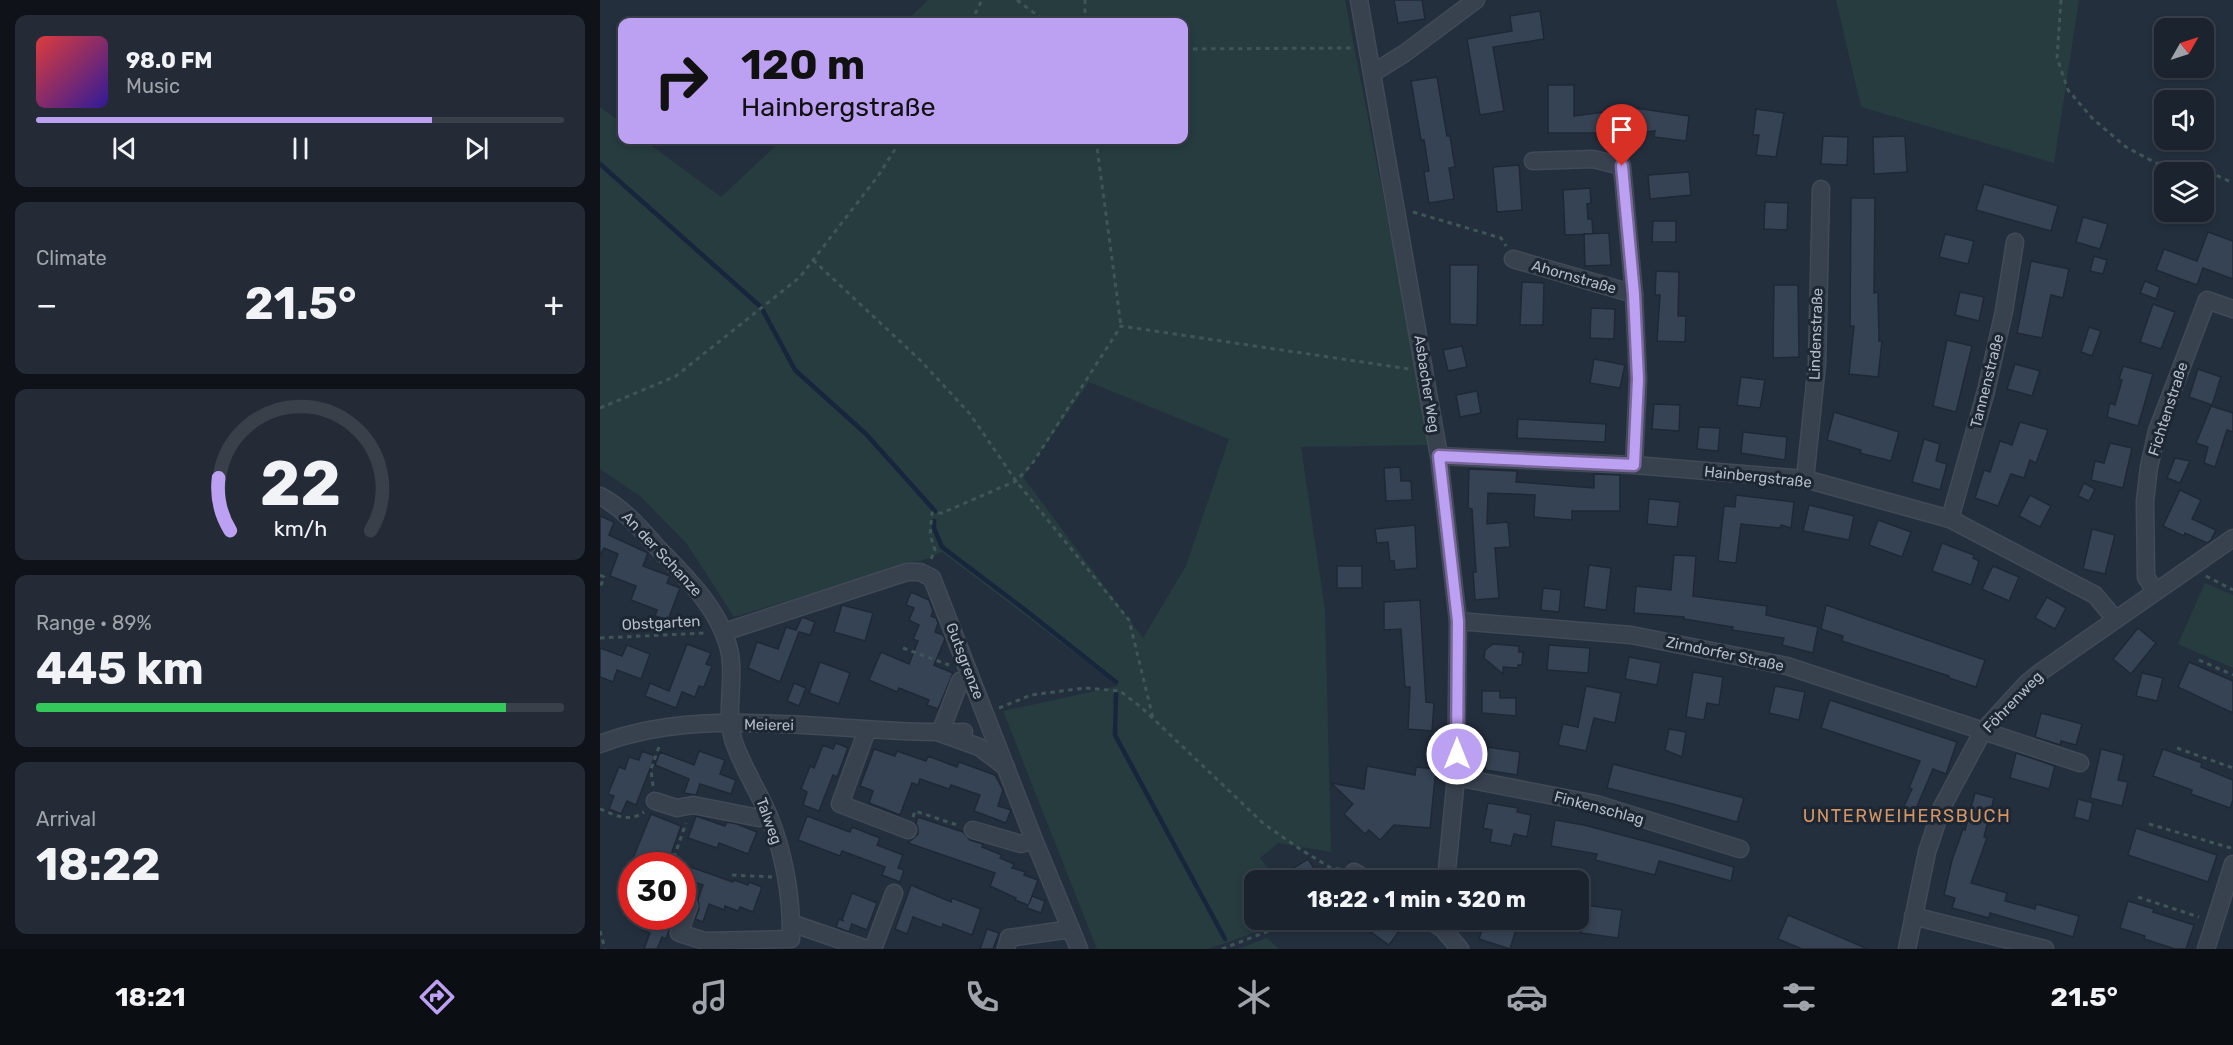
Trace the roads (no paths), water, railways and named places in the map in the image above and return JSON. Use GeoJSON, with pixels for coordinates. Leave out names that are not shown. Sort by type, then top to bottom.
{"type":"FeatureCollection","features":[{"type":"Feature","properties":{"kind":"street","name":"Asbacher Weg"},"geometry":{"type":"LineString","coordinates":[[1359,0],[1426,372],[1439,456],[1458,621],[1456,777],[1447,870]]}},
{"type":"Feature","properties":{"kind":"street"},"geometry":{"type":"LineString","coordinates":[[1373,74],[1405,53],[1469,2]]}},
{"type":"Feature","properties":{"kind":"street","name":"Ahornstraße"},"geometry":{"type":"LineString","coordinates":[[1533,161],[1593,159],[1622,166],[1634,294],[1638,379],[1634,465]]}},
{"type":"Feature","properties":{"kind":"street","name":"Lindenstraße"},"geometry":{"type":"LineString","coordinates":[[1805,479],[1817,364],[1821,189]]}},
{"type":"Feature","properties":{"kind":"street","name":"Tannenstraße"},"geometry":{"type":"LineString","coordinates":[[1950,519],[2004,311],[2015,242]]}},
{"type":"Feature","properties":{"kind":"street","name":"Ahornstraße"},"geometry":{"type":"LineString","coordinates":[[1513,259],[1634,294]]}},
{"type":"Feature","properties":{"kind":"street","name":"Fichtenstraße"},"geometry":{"type":"LineString","coordinates":[[2155,591],[2146,577],[2145,501],[2149,467],[2157,431],[2207,300],[2233,309]]}},
{"type":"Feature","properties":{"kind":"street","name":"Hainbergstraße"},"geometry":{"type":"LineString","coordinates":[[1439,456],[1634,465],[1805,479],[1950,519],[2095,595],[2115,619]]}},
{"type":"Feature","properties":{"kind":"street","name":"An der Schanze"},"geometry":{"type":"LineString","coordinates":[[600,496],[635,523],[685,576],[707,603],[724,632],[730,656],[731,724]]}},
{"type":"Feature","properties":{"kind":"street","name":"Föhrenweg"},"geometry":{"type":"LineString","coordinates":[[1907,949],[1927,852],[1942,807],[1983,730],[2027,683],[2233,538]]}},
{"type":"Feature","properties":{"kind":"street","name":"Gutsgrenze"},"geometry":{"type":"LineString","coordinates":[[724,632],[907,572],[925,573],[932,578],[965,677],[986,713],[1034,840],[1079,949]]}},
{"type":"Feature","properties":{"kind":"street","name":"Zirndorfer Straße"},"geometry":{"type":"LineString","coordinates":[[1458,621],[1632,635],[1787,666],[2080,763]]}},
{"type":"Feature","properties":{"kind":"street"},"geometry":{"type":"LineString","coordinates":[[940,733],[965,677]]}},
{"type":"Feature","properties":{"kind":"street","name":"Meierei"},"geometry":{"type":"LineString","coordinates":[[600,744],[661,727],[731,724],[797,725],[940,733],[964,732]]}},
{"type":"Feature","properties":{"kind":"street","name":"Talweg"},"geometry":{"type":"LineString","coordinates":[[731,724],[734,743],[769,816],[786,878],[791,923]]}},
{"type":"Feature","properties":{"kind":"street"},"geometry":{"type":"LineString","coordinates":[[867,730],[840,804],[908,830]]}},
{"type":"Feature","properties":{"kind":"street","name":"Meierei"},"geometry":{"type":"LineString","coordinates":[[940,733],[979,747],[1006,767]]}},
{"type":"Feature","properties":{"kind":"street","name":"Finkenschlag"},"geometry":{"type":"LineString","coordinates":[[1456,777],[1596,804],[1740,849]]}},
{"type":"Feature","properties":{"kind":"street"},"geometry":{"type":"LineString","coordinates":[[655,801],[677,808],[693,805],[759,818],[769,816]]}},
{"type":"Feature","properties":{"kind":"street"},"geometry":{"type":"LineString","coordinates":[[973,830],[1021,844],[1034,840]]}},
{"type":"Feature","properties":{"kind":"street"},"geometry":{"type":"LineString","coordinates":[[2206,949],[2233,864]]}},
{"type":"Feature","properties":{"kind":"street"},"geometry":{"type":"LineString","coordinates":[[873,949],[894,893]]}},
{"type":"Feature","properties":{"kind":"street"},"geometry":{"type":"LineString","coordinates":[[1913,916],[2045,949]]}},
{"type":"Feature","properties":{"kind":"street"},"geometry":{"type":"LineString","coordinates":[[680,930],[679,933],[700,940],[791,939],[791,923],[867,949]]}},
{"type":"Feature","properties":{"kind":"street"},"geometry":{"type":"LineString","coordinates":[[1005,949],[1009,939],[1071,929]]}},
{"type":"Feature","properties":{"kind":"street"},"geometry":{"type":"LineString","coordinates":[[1444,930],[1460,949]]}},
{"type":"Feature","properties":{"kind":"waterway"},"geometry":{"type":"LineString","coordinates":[[600,164],[761,307],[795,370],[866,434],[935,511]]}},
{"type":"Feature","properties":{"kind":"waterway"},"geometry":{"type":"LineString","coordinates":[[934,521],[934,528],[942,547],[1116,682]]}},
{"type":"Feature","properties":{"kind":"waterway"},"geometry":{"type":"LineString","coordinates":[[1116,694],[1115,735],[1225,939]]}},
{"type":"Feature","properties":{"kind":"district","name":"UNTERWEIHERSBUCH"},"geometry":{"type":"Point","coordinates":[1907,816]}}]}
